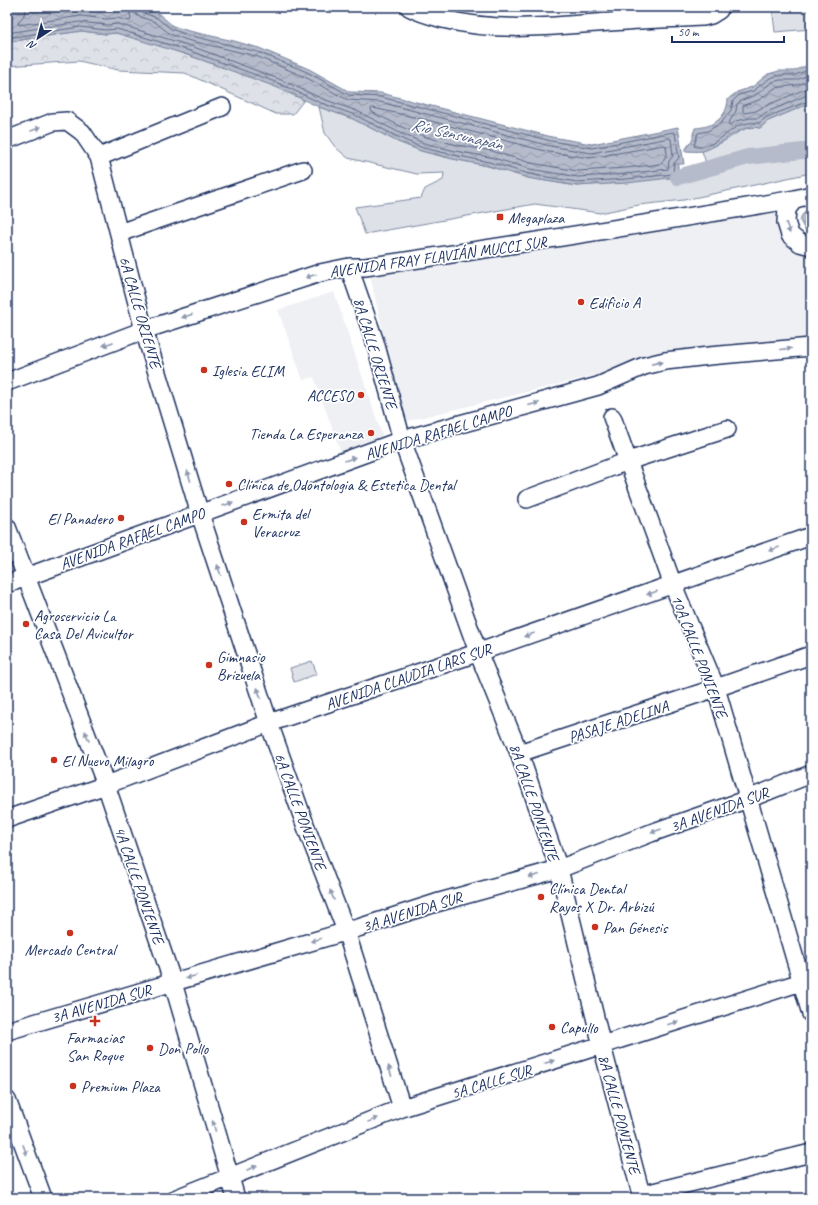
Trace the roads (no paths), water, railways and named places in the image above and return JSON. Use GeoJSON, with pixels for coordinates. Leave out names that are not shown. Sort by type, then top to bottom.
{"type":"FeatureCollection","features":[{"type":"Feature","properties":{"kind":"street"},"geometry":{"type":"LineString","coordinates":[[410,7],[431,16],[457,22],[506,28],[544,28],[610,22],[703,18],[719,10]]}},
{"type":"Feature","properties":{"kind":"street"},"geometry":{"type":"LineString","coordinates":[[99,157],[222,107]]}},
{"type":"Feature","properties":{"kind":"street","name":"6A CALLE ORIENTE"},"geometry":{"type":"LineString","coordinates":[[7,140],[53,122],[67,121],[82,132],[99,157],[144,330],[200,514]]}},
{"type":"Feature","properties":{"kind":"street"},"geometry":{"type":"LineString","coordinates":[[119,234],[303,170]]}},
{"type":"Feature","properties":{"kind":"street","name":"AVENIDA FRAY FLAVIÁN MUCCI SUR"},"geometry":{"type":"LineString","coordinates":[[7,382],[144,330],[320,273],[349,267],[365,267],[505,247],[811,195]]}},
{"type":"Feature","properties":{"kind":"street"},"geometry":{"type":"LineString","coordinates":[[794,199],[787,210],[786,222],[790,235],[800,244],[811,246]]}},
{"type":"Feature","properties":{"kind":"street","name":"8A CALLE ORIENTE"},"geometry":{"type":"LineString","coordinates":[[349,267],[375,342],[402,440]]}},
{"type":"Feature","properties":{"kind":"street","name":"AVENIDA RAFAEL CAMPO"},"geometry":{"type":"LineString","coordinates":[[7,584],[402,440],[598,386],[644,366],[665,361],[811,347]]}},
{"type":"Feature","properties":{"kind":"street","name":"10A CALLE PONIENTE"},"geometry":{"type":"LineString","coordinates":[[612,417],[673,585],[716,688],[748,799],[807,981],[811,1014]]}},
{"type":"Feature","properties":{"kind":"street"},"geometry":{"type":"LineString","coordinates":[[527,499],[628,461],[727,429]]}},
{"type":"Feature","properties":{"kind":"street","name":"8A CALLE PONIENTE"},"geometry":{"type":"LineString","coordinates":[[402,440],[478,652],[519,753],[559,869],[602,1046],[642,1197]]}},
{"type":"Feature","properties":{"kind":"street","name":"6A CALLE PONIENTE"},"geometry":{"type":"LineString","coordinates":[[200,514],[269,723],[306,827],[346,931],[402,1108]]}},
{"type":"Feature","properties":{"kind":"street","name":"4A CALLE PONIENTE"},"geometry":{"type":"LineString","coordinates":[[7,527],[106,785],[172,982],[236,1198]]}},
{"type":"Feature","properties":{"kind":"street","name":"AVENIDA CLAUDIA LARS SUR"},"geometry":{"type":"LineString","coordinates":[[7,819],[106,785],[269,723],[673,585],[811,536]]}},
{"type":"Feature","properties":{"kind":"street","name":"PASAJE ADELINA"},"geometry":{"type":"LineString","coordinates":[[519,753],[811,655]]}},
{"type":"Feature","properties":{"kind":"street","name":"3A AVENIDA SUR"},"geometry":{"type":"LineString","coordinates":[[7,1031],[436,903],[559,869],[651,833],[748,799],[811,774]]}},
{"type":"Feature","properties":{"kind":"street","name":"5A CALLE SUR"},"geometry":{"type":"LineString","coordinates":[[176,1198],[402,1108],[807,981]]}},
{"type":"Feature","properties":{"kind":"street"},"geometry":{"type":"LineString","coordinates":[[7,1100],[43,1198]]}},
{"type":"Feature","properties":{"kind":"street"},"geometry":{"type":"LineString","coordinates":[[642,1197],[811,1153]]}},
{"type":"Feature","properties":{"kind":"water","name":"Río Sensunapán"},"geometry":{"type":"Polygon","coordinates":[[[23,7],[137,7],[159,14],[173,26],[259,48],[309,69],[350,92],[381,93],[552,137],[592,144],[678,127],[684,164],[678,164],[678,177],[627,183],[577,186],[528,178],[488,166],[421,151],[398,142],[353,119],[319,107],[276,87],[188,55],[116,33],[106,34],[81,31],[7,42],[7,9],[23,7]]]}},
{"type":"Feature","properties":{"kind":"water"},"geometry":{"type":"Polygon","coordinates":[[[811,65],[811,103],[768,121],[760,128],[752,127],[738,131],[711,148],[703,151],[684,151],[693,139],[695,128],[708,126],[718,120],[725,111],[728,99],[737,92],[752,87],[768,74],[779,71],[794,71],[811,65]]]}},
{"type":"Feature","properties":{"kind":"water"},"geometry":{"type":"Polygon","coordinates":[[[811,210],[811,232],[805,230],[800,221],[801,217],[806,211],[811,210]]]}},
{"type":"Feature","properties":{"kind":"waterway"},"geometry":{"type":"LineString","coordinates":[[678,177],[748,157],[811,150]]}},
{"type":"Feature","properties":{"kind":"place","name":"Megaplaza"},"geometry":{"type":"Point","coordinates":[500,217]}},
{"type":"Feature","properties":{"kind":"place","name":"Edificio A"},"geometry":{"type":"Point","coordinates":[581,302]}},
{"type":"Feature","properties":{"kind":"place","name":"Iglesia ELIM"},"geometry":{"type":"Point","coordinates":[204,370]}},
{"type":"Feature","properties":{"kind":"place","name":"ACCESO"},"geometry":{"type":"Point","coordinates":[361,395]}},
{"type":"Feature","properties":{"kind":"place","name":"Tienda La Esperanza"},"geometry":{"type":"Point","coordinates":[371,433]}},
{"type":"Feature","properties":{"kind":"place","name":"Clínica de Odontologia & Estetica Dental"},"geometry":{"type":"Point","coordinates":[229,484]}},
{"type":"Feature","properties":{"kind":"place","name":"El Panadero"},"geometry":{"type":"Point","coordinates":[121,518]}},
{"type":"Feature","properties":{"kind":"place","name":"Ermita del Veracruz"},"geometry":{"type":"Point","coordinates":[244,522]}},
{"type":"Feature","properties":{"kind":"place","name":"Agroservicio La Casa Del Avicultor"},"geometry":{"type":"Point","coordinates":[26,624]}},
{"type":"Feature","properties":{"kind":"place","name":"Gimnasio Brizuela"},"geometry":{"type":"Point","coordinates":[209,665]}},
{"type":"Feature","properties":{"kind":"place","name":"El Nuevo Milagro"},"geometry":{"type":"Point","coordinates":[54,760]}},
{"type":"Feature","properties":{"kind":"place","name":"Clínica Dental Rayos X Dr. Arbizú"},"geometry":{"type":"Point","coordinates":[541,897]}},
{"type":"Feature","properties":{"kind":"place","name":"Pan Génesis"},"geometry":{"type":"Point","coordinates":[595,927]}},
{"type":"Feature","properties":{"kind":"place","name":"Mercado Central"},"geometry":{"type":"Point","coordinates":[70,933]}},
{"type":"Feature","properties":{"kind":"place","name":"Farmacias San Roque"},"geometry":{"type":"Point","coordinates":[95,1021]}},
{"type":"Feature","properties":{"kind":"place","name":"Capullo"},"geometry":{"type":"Point","coordinates":[552,1027]}},
{"type":"Feature","properties":{"kind":"place","name":"Don Pollo"},"geometry":{"type":"Point","coordinates":[150,1048]}},
{"type":"Feature","properties":{"kind":"place","name":"Premium Plaza"},"geometry":{"type":"Point","coordinates":[73,1086]}}]}
